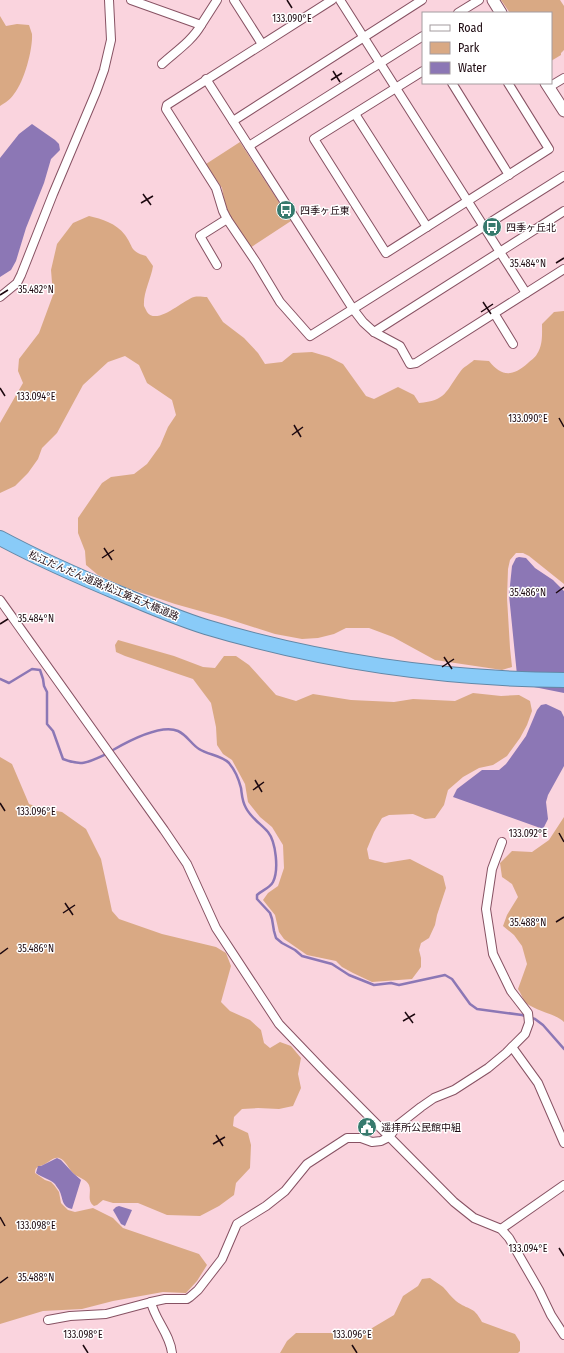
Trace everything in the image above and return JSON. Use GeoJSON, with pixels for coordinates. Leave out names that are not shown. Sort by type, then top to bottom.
{"type":"FeatureCollection","features":[{"type":"Feature","properties":{"kind":"highway","name":"松江だんだん道路;松江第五大橋道路"},"geometry":{"type":"LineString","coordinates":[[0,538],[83,578],[170,614],[260,642],[368,664],[446,675],[564,680]]}},
{"type":"Feature","properties":{"kind":"street"},"geometry":{"type":"LineString","coordinates":[[0,297],[17,283],[22,275],[53,194],[96,92],[108,57],[111,40],[109,0]]}},
{"type":"Feature","properties":{"kind":"street"},"geometry":{"type":"LineString","coordinates":[[131,0],[201,25]]}},
{"type":"Feature","properties":{"kind":"street"},"geometry":{"type":"LineString","coordinates":[[162,64],[198,31],[217,0]]}},
{"type":"Feature","properties":{"kind":"street"},"geometry":{"type":"LineString","coordinates":[[234,0],[262,44]]}},
{"type":"Feature","properties":{"kind":"street"},"geometry":{"type":"LineString","coordinates":[[332,0],[167,105],[166,109],[216,188],[227,219],[256,262],[280,302],[310,336],[564,176]]}},
{"type":"Feature","properties":{"kind":"street"},"geometry":{"type":"LineString","coordinates":[[340,0],[526,293]]}},
{"type":"Feature","properties":{"kind":"street"},"geometry":{"type":"LineString","coordinates":[[233,121],[422,0]]}},
{"type":"Feature","properties":{"kind":"street"},"geometry":{"type":"LineString","coordinates":[[460,12],[479,0]]}},
{"type":"Feature","properties":{"kind":"street"},"geometry":{"type":"LineString","coordinates":[[492,0],[500,12]]}},
{"type":"Feature","properties":{"kind":"street"},"geometry":{"type":"LineString","coordinates":[[249,146],[422,37]]}},
{"type":"Feature","properties":{"kind":"street"},"geometry":{"type":"LineString","coordinates":[[422,72],[314,140],[386,253],[550,149],[509,84]]}},
{"type":"Feature","properties":{"kind":"street"},"geometry":{"type":"LineString","coordinates":[[552,83],[564,78]]}},
{"type":"Feature","properties":{"kind":"street"},"geometry":{"type":"LineString","coordinates":[[206,80],[353,309],[374,332],[397,344],[403,350],[410,364],[414,364],[564,269]]}},
{"type":"Feature","properties":{"kind":"street"},"geometry":{"type":"LineString","coordinates":[[453,84],[509,174]]}},
{"type":"Feature","properties":{"kind":"street"},"geometry":{"type":"LineString","coordinates":[[547,85],[564,112]]}},
{"type":"Feature","properties":{"kind":"street"},"geometry":{"type":"LineString","coordinates":[[354,114],[427,227]]}},
{"type":"Feature","properties":{"kind":"street"},"geometry":{"type":"LineString","coordinates":[[374,332],[564,211]]}},
{"type":"Feature","properties":{"kind":"street"},"geometry":{"type":"LineString","coordinates":[[218,265],[200,236],[227,219]]}},
{"type":"Feature","properties":{"kind":"street"},"geometry":{"type":"LineString","coordinates":[[494,313],[513,344]]}},
{"type":"Feature","properties":{"kind":"street"},"geometry":{"type":"LineString","coordinates":[[0,600],[176,847],[187,864],[216,928],[279,1024],[454,1202],[474,1218],[501,1229],[509,1238],[539,1290],[551,1315],[564,1334]]}},
{"type":"Feature","properties":{"kind":"street"},"geometry":{"type":"LineString","coordinates":[[48,1320],[70,1316],[106,1314],[165,1299],[187,1299],[222,1260],[237,1224],[266,1206],[285,1191],[307,1164],[347,1138],[361,1138],[372,1142],[381,1141],[389,1137],[398,1125],[420,1107],[434,1098],[454,1090],[476,1076],[512,1047],[525,1034],[529,1026],[528,1016],[511,991],[493,954],[486,909],[492,870],[502,842]]}},
{"type":"Feature","properties":{"kind":"street"},"geometry":{"type":"LineString","coordinates":[[512,1047],[538,1083],[564,1143]]}},
{"type":"Feature","properties":{"kind":"street"},"geometry":{"type":"LineString","coordinates":[[501,1229],[564,1185]]}},
{"type":"Feature","properties":{"kind":"street"},"geometry":{"type":"LineString","coordinates":[[151,1302],[153,1310],[170,1340],[172,1353]]}},
{"type":"Feature","properties":{"kind":"green space"},"geometry":{"type":"Polygon","coordinates":[[[501,0],[560,0],[564,6],[564,50],[561,55],[552,60],[552,12],[509,12],[501,0]]]}},
{"type":"Feature","properties":{"kind":"green space"},"geometry":{"type":"Polygon","coordinates":[[[0,16],[6,26],[17,24],[29,25],[32,40],[24,74],[18,89],[11,98],[0,106],[0,16]]]}},
{"type":"Feature","properties":{"kind":"green space"},"geometry":{"type":"Polygon","coordinates":[[[240,142],[291,221],[250,248],[226,210],[222,188],[206,164],[240,142]]]}},
{"type":"Feature","properties":{"kind":"green space"},"geometry":{"type":"Polygon","coordinates":[[[89,216],[104,220],[117,227],[128,239],[132,248],[146,256],[153,266],[144,301],[144,306],[147,312],[151,315],[157,316],[163,314],[194,297],[207,297],[223,322],[244,338],[258,353],[265,364],[282,362],[293,353],[312,352],[329,357],[343,364],[366,396],[374,399],[398,387],[414,395],[419,403],[435,400],[448,390],[461,370],[474,360],[489,361],[498,370],[503,372],[512,373],[517,371],[534,358],[539,351],[542,339],[542,324],[554,312],[564,311],[564,584],[529,556],[523,553],[516,553],[510,560],[508,569],[507,598],[512,667],[502,670],[435,660],[393,637],[369,628],[346,628],[334,634],[318,638],[302,639],[275,634],[127,588],[98,575],[86,565],[85,551],[78,533],[78,518],[102,483],[111,477],[134,474],[147,464],[160,446],[168,427],[176,415],[172,400],[147,383],[139,365],[125,356],[108,362],[83,385],[57,433],[42,448],[38,459],[28,473],[15,486],[0,493],[0,423],[23,383],[18,371],[19,359],[39,333],[53,295],[51,270],[57,244],[73,223],[89,216]]]}},
{"type":"Feature","properties":{"kind":"green space"},"geometry":{"type":"Polygon","coordinates":[[[118,640],[174,656],[203,667],[215,668],[224,656],[236,656],[249,665],[276,695],[296,701],[313,694],[351,700],[394,702],[413,699],[455,701],[473,693],[501,696],[519,695],[530,701],[532,711],[527,725],[507,756],[493,765],[479,768],[463,777],[448,790],[444,805],[435,818],[425,819],[413,814],[389,815],[382,818],[374,832],[367,849],[369,859],[385,863],[410,859],[443,876],[446,888],[435,925],[429,938],[421,943],[419,950],[421,967],[412,979],[372,982],[342,967],[336,961],[307,955],[284,939],[279,932],[275,915],[263,900],[268,893],[278,886],[284,868],[283,845],[272,827],[260,817],[248,802],[245,784],[232,760],[223,754],[217,745],[216,727],[211,703],[193,679],[116,652],[115,645],[118,640]]]}},
{"type":"Feature","properties":{"kind":"green space"},"geometry":{"type":"Polygon","coordinates":[[[0,757],[12,764],[29,804],[62,812],[86,829],[101,859],[112,911],[119,919],[162,934],[216,947],[226,953],[231,966],[221,1002],[230,1011],[250,1020],[261,1030],[264,1043],[270,1048],[280,1042],[291,1046],[301,1058],[298,1074],[301,1088],[293,1106],[279,1109],[242,1109],[234,1117],[233,1126],[248,1133],[251,1145],[250,1168],[236,1183],[234,1195],[219,1206],[200,1216],[167,1215],[138,1203],[113,1203],[103,1200],[94,1206],[90,1201],[90,1188],[88,1183],[74,1174],[61,1159],[53,1159],[36,1169],[35,1173],[54,1185],[59,1192],[61,1203],[68,1210],[75,1212],[93,1208],[113,1218],[123,1228],[199,1254],[207,1265],[197,1281],[186,1293],[163,1292],[113,1301],[82,1309],[43,1311],[0,1324],[0,757]]]}},
{"type":"Feature","properties":{"kind":"green space"},"geometry":{"type":"Polygon","coordinates":[[[564,817],[564,1022],[530,1006],[526,1003],[518,989],[527,964],[522,946],[514,935],[503,926],[507,915],[518,897],[512,884],[502,877],[500,863],[512,851],[532,852],[549,840],[564,817]]]}},
{"type":"Feature","properties":{"kind":"green space"},"geometry":{"type":"Polygon","coordinates":[[[430,1278],[443,1287],[456,1301],[476,1313],[482,1322],[515,1334],[520,1342],[520,1351],[518,1353],[280,1353],[287,1341],[296,1333],[339,1333],[357,1337],[394,1315],[403,1296],[418,1286],[422,1279],[430,1278]]]}},
{"type":"Feature","properties":{"kind":"water"},"geometry":{"type":"Polygon","coordinates":[[[32,124],[55,140],[59,144],[60,150],[51,159],[44,183],[26,228],[16,261],[11,270],[0,277],[0,158],[19,134],[32,124]]]}},
{"type":"Feature","properties":{"kind":"water"},"geometry":{"type":"Polygon","coordinates":[[[516,558],[526,558],[535,568],[553,580],[564,591],[564,693],[529,686],[517,675],[509,595],[512,566],[516,558]]]}},
{"type":"Feature","properties":{"kind":"water"},"geometry":{"type":"Polygon","coordinates":[[[546,704],[561,711],[564,717],[564,766],[548,795],[546,802],[548,819],[543,829],[453,797],[457,789],[482,770],[499,770],[506,764],[526,736],[537,710],[541,705],[546,704]]]}},
{"type":"Feature","properties":{"kind":"water"},"geometry":{"type":"Polygon","coordinates":[[[57,1158],[61,1160],[81,1180],[72,1209],[65,1205],[60,1191],[55,1184],[36,1173],[38,1166],[57,1158]]]}},
{"type":"Feature","properties":{"kind":"water"},"geometry":{"type":"Polygon","coordinates":[[[119,1206],[132,1210],[125,1226],[121,1224],[113,1210],[119,1206]]]}},
{"type":"Feature","properties":{"kind":"waterway"},"geometry":{"type":"LineString","coordinates":[[0,679],[9,683],[32,669],[40,670],[47,692],[47,724],[53,731],[63,759],[84,763],[104,755]]}},
{"type":"Feature","properties":{"kind":"waterway"},"geometry":{"type":"LineString","coordinates":[[113,750],[144,735],[171,729],[181,733],[199,749],[222,758],[229,763],[239,782],[243,800],[248,812],[268,832],[273,842],[276,856],[275,877],[270,886],[257,895],[257,899],[270,913],[276,938],[282,943],[295,950],[302,956],[332,964],[349,975],[374,985],[391,983],[399,985],[445,975],[452,979],[470,1004],[477,1009],[522,1015],[535,1019],[543,1025],[564,1049]]}},
{"type":"Feature","properties":{"kind":"place","name":"四季ヶ丘東"},"geometry":{"type":"Point","coordinates":[286,210]}},
{"type":"Feature","properties":{"kind":"place","name":"四季ヶ丘北"},"geometry":{"type":"Point","coordinates":[492,227]}},
{"type":"Feature","properties":{"kind":"place","name":"遥拝所公民館中組"},"geometry":{"type":"Point","coordinates":[367,1127]}}]}
